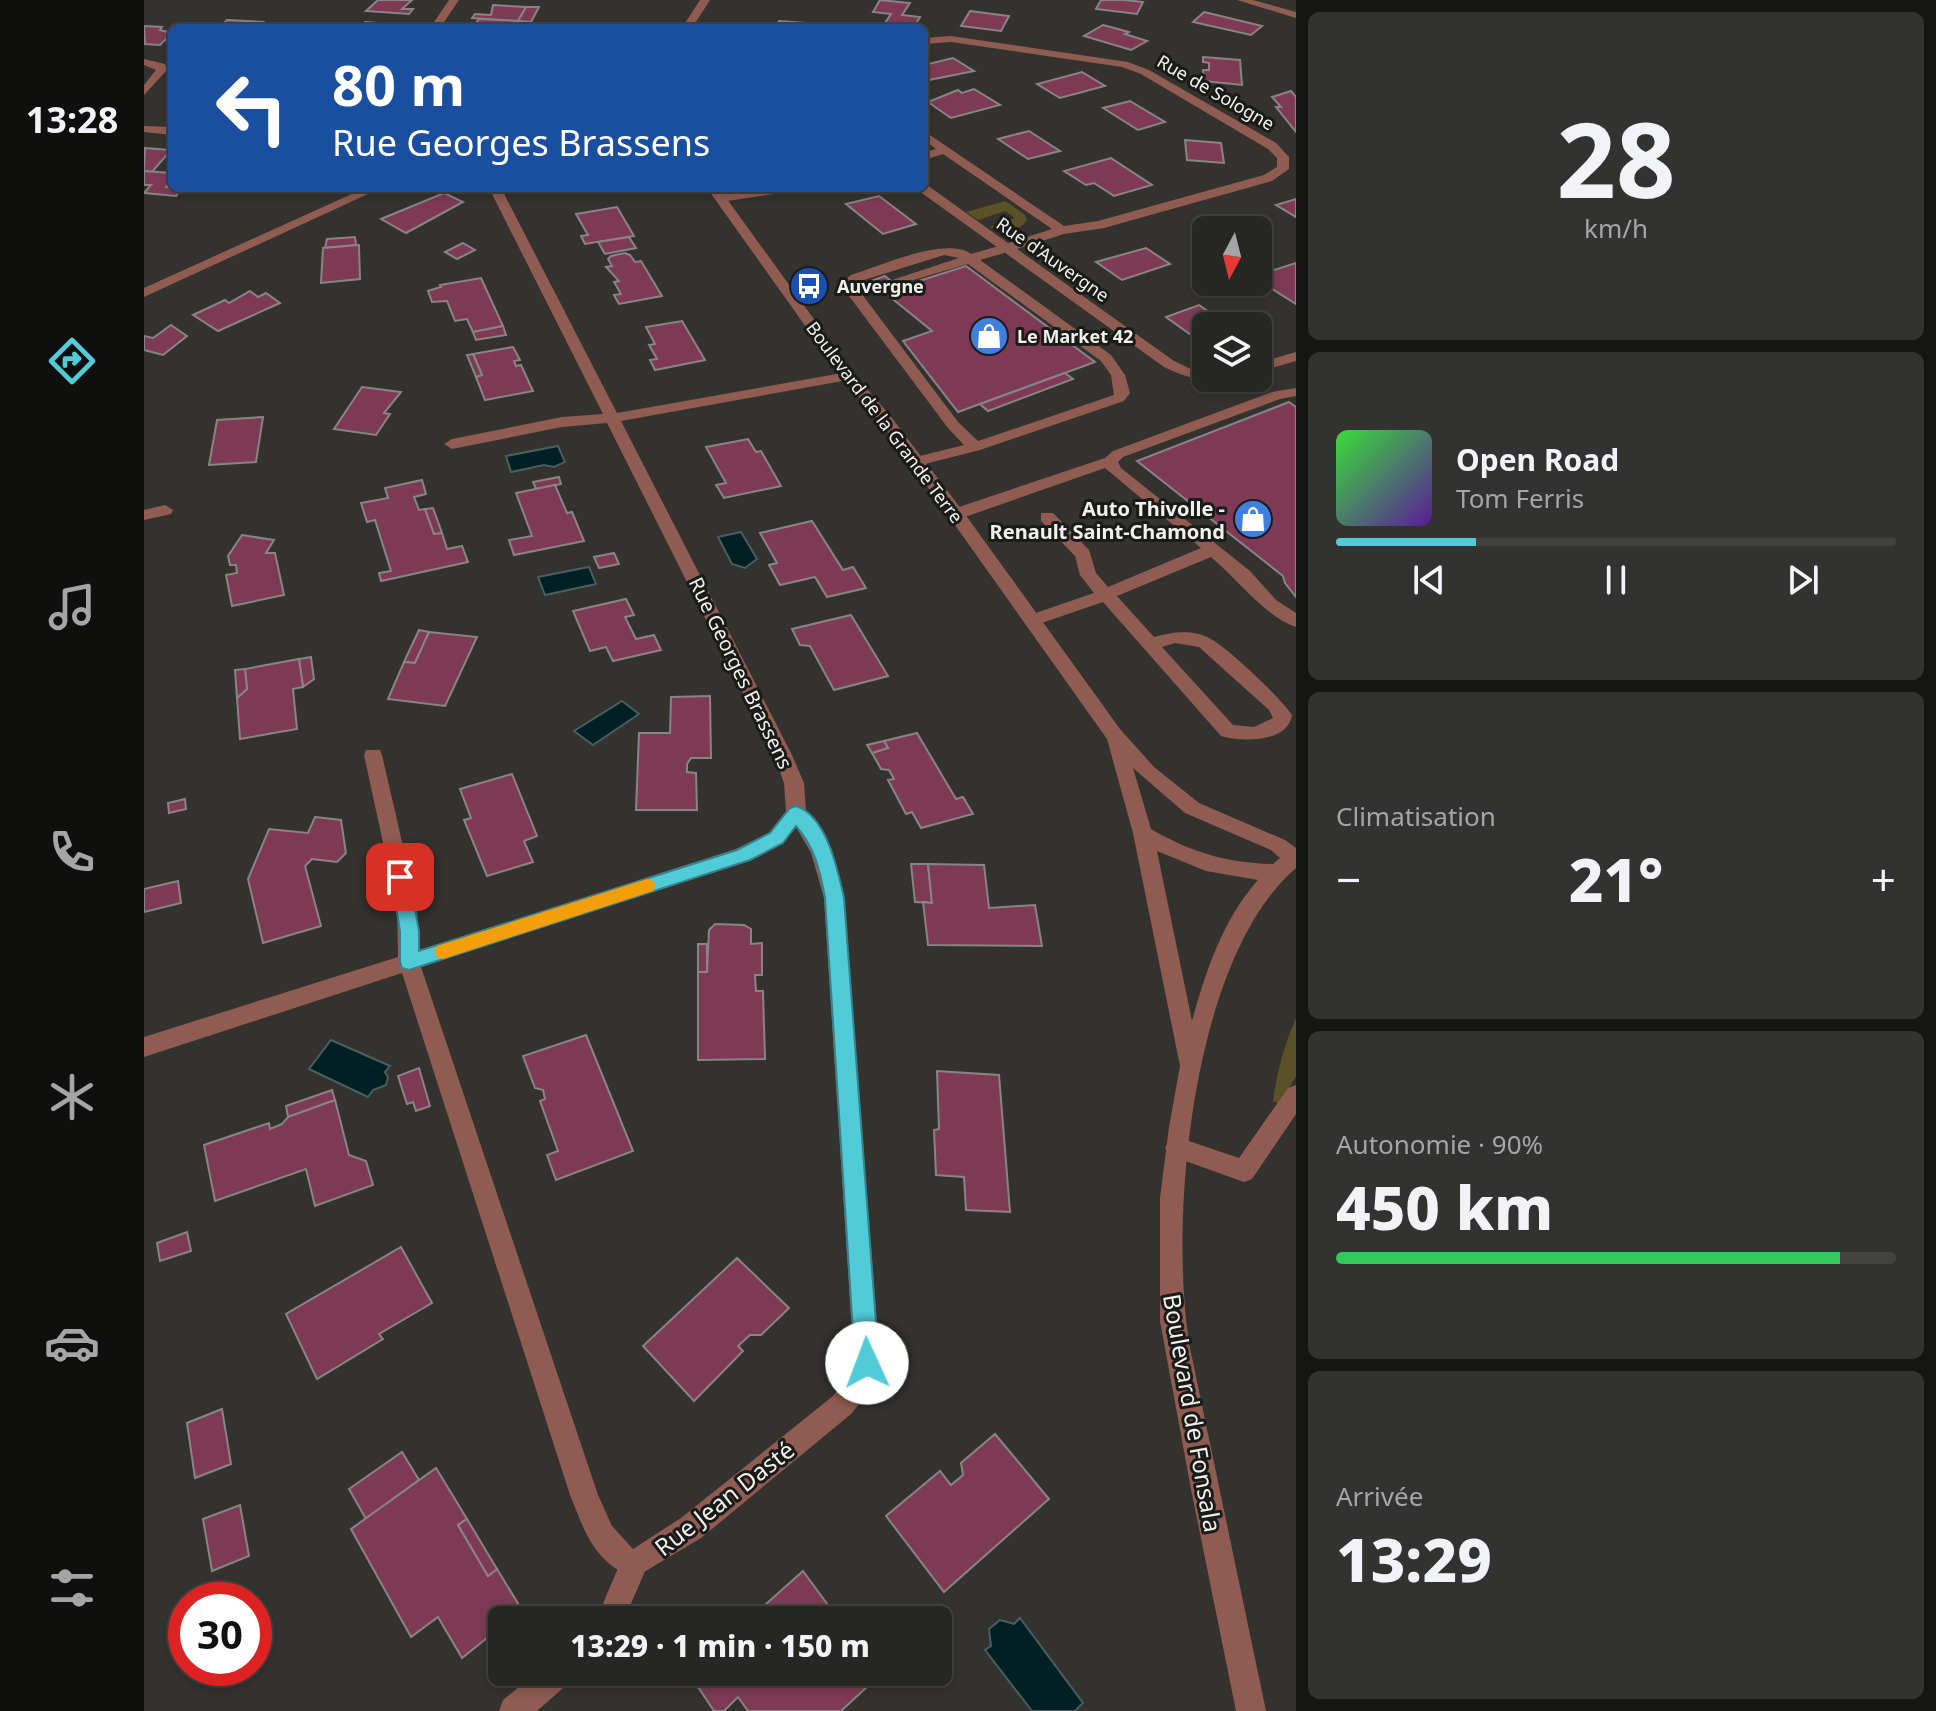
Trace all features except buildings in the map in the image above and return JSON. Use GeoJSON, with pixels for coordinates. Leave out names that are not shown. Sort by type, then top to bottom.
{"type":"FeatureCollection","features":[{"type":"Feature","properties":{"kind":"street"},"geometry":{"type":"LineString","coordinates":[[438,24],[454,0]]}},
{"type":"Feature","properties":{"kind":"street"},"geometry":{"type":"LineString","coordinates":[[690,24],[705,0]]}},
{"type":"Feature","properties":{"kind":"street"},"geometry":{"type":"LineString","coordinates":[[1242,0],[1295,13]]}},
{"type":"Feature","properties":{"kind":"street","name":"Rue de Sologne"},"geometry":{"type":"LineString","coordinates":[[896,281],[1062,230],[1099,225],[1268,178],[1283,169],[1283,157],[1260,138],[1145,72],[1124,64],[951,39],[928,41]]}},
{"type":"Feature","properties":{"kind":"street"},"geometry":{"type":"LineString","coordinates":[[144,62],[161,66],[162,70],[144,92]]}},
{"type":"Feature","properties":{"kind":"street"},"geometry":{"type":"LineString","coordinates":[[144,129],[168,131]]}},
{"type":"Feature","properties":{"kind":"street"},"geometry":{"type":"LineString","coordinates":[[928,138],[1062,230]]}},
{"type":"Feature","properties":{"kind":"street"},"geometry":{"type":"LineString","coordinates":[[928,155],[945,150]]}},
{"type":"Feature","properties":{"kind":"street"},"geometry":{"type":"LineString","coordinates":[[144,293],[366,192]]}},
{"type":"Feature","properties":{"kind":"street","name":"Rue Georges Brassens"},"geometry":{"type":"LineString","coordinates":[[497,192],[783,755],[794,783],[796,813]]}},
{"type":"Feature","properties":{"kind":"street","name":"Rue d'Auvergne"},"geometry":{"type":"LineString","coordinates":[[928,192],[1169,364],[1192,373]]}},
{"type":"Feature","properties":{"kind":"street","name":"Boulevard de la Grande Terre"},"geometry":{"type":"LineString","coordinates":[[717,193],[848,376],[956,514],[1113,734],[1147,772],[1192,808],[1278,845],[1294,857]]}},
{"type":"Feature","properties":{"kind":"street"},"geometry":{"type":"LineString","coordinates":[[917,461],[975,447],[1119,398],[1123,385],[1106,358],[960,252],[943,251],[850,282],[851,289],[944,413],[975,447]]}},
{"type":"Feature","properties":{"kind":"street"},"geometry":{"type":"LineString","coordinates":[[1272,364],[1296,356]]}},
{"type":"Feature","properties":{"kind":"street"},"geometry":{"type":"LineString","coordinates":[[452,444],[562,422],[614,418],[848,376]]}},
{"type":"Feature","properties":{"kind":"street"},"geometry":{"type":"LineString","coordinates":[[956,514],[1110,461],[1118,454],[1277,395],[1296,392]]}},
{"type":"Feature","properties":{"kind":"street"},"geometry":{"type":"LineString","coordinates":[[1110,461],[1114,470],[1244,575],[1270,604],[1296,621]]}},
{"type":"Feature","properties":{"kind":"street"},"geometry":{"type":"LineString","coordinates":[[144,515],[165,510]]}},
{"type":"Feature","properties":{"kind":"street"},"geometry":{"type":"LineString","coordinates":[[1047,517],[1083,554],[1088,575],[1228,731],[1256,734],[1282,722],[1283,715],[1275,705],[1204,642],[1175,637],[1151,644]]}},
{"type":"Feature","properties":{"kind":"street"},"geometry":{"type":"LineString","coordinates":[[1033,620],[1105,595],[1212,550]]}},
{"type":"Feature","properties":{"kind":"street","name":"Boulevard de la Grande Terre"},"geometry":{"type":"LineString","coordinates":[[1113,734],[1143,833],[1190,1066]]}},
{"type":"Feature","properties":{"kind":"street"},"geometry":{"type":"LineString","coordinates":[[373,755],[407,907],[409,962]]}},
{"type":"Feature","properties":{"kind":"street"},"geometry":{"type":"LineString","coordinates":[[144,1047],[743,855],[776,838],[796,813]]}},
{"type":"Feature","properties":{"kind":"street","name":"Rue Jean Dasté"},"geometry":{"type":"LineString","coordinates":[[409,962],[584,1495],[599,1531],[619,1559],[634,1564],[658,1552],[691,1528],[842,1405],[859,1384],[867,1363],[834,898],[828,863],[816,837],[796,813]]}},
{"type":"Feature","properties":{"kind":"street"},"geometry":{"type":"LineString","coordinates":[[1143,833],[1184,858],[1206,865],[1248,873],[1276,872]]}},
{"type":"Feature","properties":{"kind":"street","name":"Boulevard de Fonsala"},"geometry":{"type":"LineString","coordinates":[[1251,1711],[1201,1473],[1172,1311],[1172,1190],[1190,1066],[1223,958],[1242,915],[1264,883],[1294,857]]}},
{"type":"Feature","properties":{"kind":"street"},"geometry":{"type":"LineString","coordinates":[[1177,1148],[1244,1171],[1296,1095]]}},
{"type":"Feature","properties":{"kind":"street"},"geometry":{"type":"LineString","coordinates":[[616,1606],[634,1564]]}},
{"type":"Feature","properties":{"kind":"street"},"geometry":{"type":"LineString","coordinates":[[514,1711],[543,1686]]}},
{"type":"Feature","properties":{"kind":"shaded area"},"geometry":{"type":"Polygon","coordinates":[[[1005,201],[1025,215],[1027,220],[1020,227],[1005,230],[989,227],[1015,218],[1005,211],[978,220],[966,212],[1005,201]]]}},
{"type":"Feature","properties":{"kind":"shaded area"},"geometry":{"type":"Polygon","coordinates":[[[1296,1018],[1296,1076],[1280,1104],[1273,1101],[1277,1079],[1296,1018]]]}},
{"type":"Feature","properties":{"kind":"water"},"geometry":{"type":"Polygon","coordinates":[[[558,446],[565,462],[554,467],[544,465],[511,472],[506,456],[558,446]]]}},
{"type":"Feature","properties":{"kind":"water"},"geometry":{"type":"Polygon","coordinates":[[[741,532],[757,559],[745,568],[732,564],[718,537],[741,532]]]}},
{"type":"Feature","properties":{"kind":"water"},"geometry":{"type":"Polygon","coordinates":[[[589,567],[596,584],[545,595],[538,577],[589,567]]]}},
{"type":"Feature","properties":{"kind":"water"},"geometry":{"type":"Polygon","coordinates":[[[622,701],[639,714],[593,745],[574,731],[622,701]]]}},
{"type":"Feature","properties":{"kind":"water"},"geometry":{"type":"Polygon","coordinates":[[[331,1040],[390,1066],[385,1072],[388,1077],[386,1085],[373,1090],[368,1097],[309,1069],[331,1040]]]}},
{"type":"Feature","properties":{"kind":"water"},"geometry":{"type":"Polygon","coordinates":[[[1020,1618],[1083,1703],[1075,1711],[1032,1711],[985,1650],[991,1646],[989,1629],[1000,1620],[1014,1624],[1020,1618]]]}},
{"type":"Feature","properties":{"kind":"slow traffic"},"geometry":{"type":"LineString","coordinates":[[443,951],[647,886]]}},
{"type":"Feature","properties":{"kind":"place","name":"Auvergne"},"geometry":{"type":"Point","coordinates":[809,286]}},
{"type":"Feature","properties":{"kind":"place","name":"Le Market 42"},"geometry":{"type":"Point","coordinates":[989,336]}},
{"type":"Feature","properties":{"kind":"place","name":"Auto Thivolle - Renault Saint-Chamond"},"geometry":{"type":"Point","coordinates":[1253,519]}},
{"type":"Feature","properties":{"kind":"route"},"geometry":{"type":"LineString","coordinates":[[400,877],[410,931],[409,962],[743,855],[776,838],[796,813],[816,837],[828,863],[834,898],[867,1363]]}}]}
